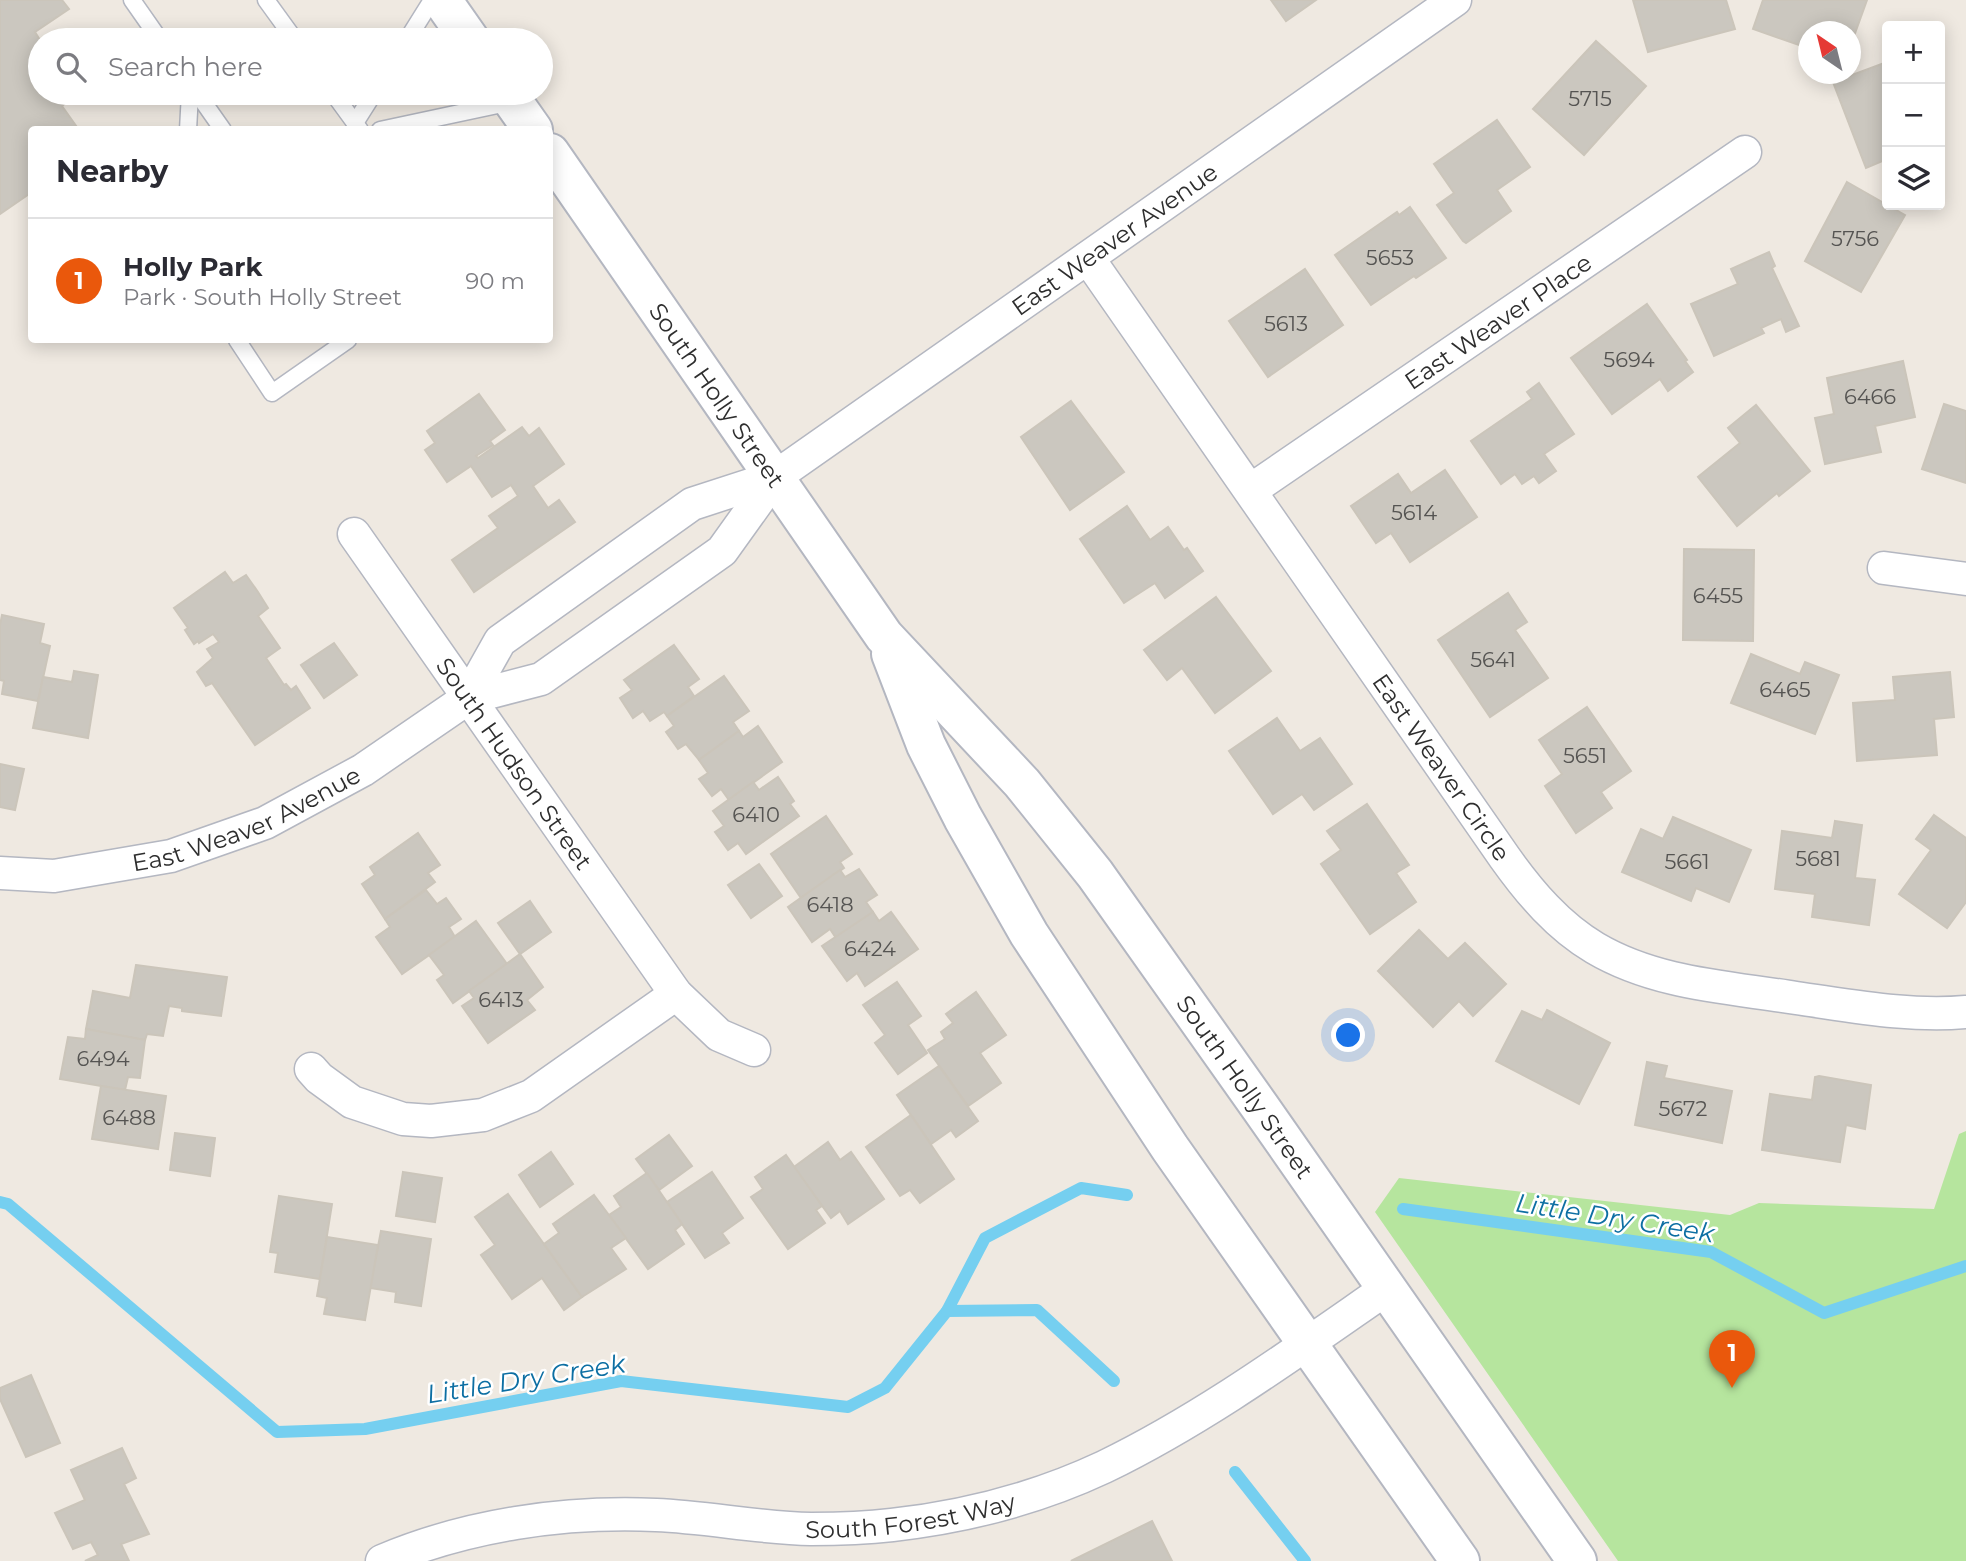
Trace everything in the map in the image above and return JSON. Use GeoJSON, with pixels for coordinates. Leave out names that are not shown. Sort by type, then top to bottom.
{"type":"FeatureCollection","features":[{"type":"Feature","properties":{"kind":"main road"},"geometry":{"type":"LineString","coordinates":[[442,0],[462,28]]}},
{"type":"Feature","properties":{"kind":"main road","name":"South Holly Street"},"geometry":{"type":"LineString","coordinates":[[553,157],[884,636],[1022,783],[1095,874],[1577,1561]]}},
{"type":"Feature","properties":{"kind":"main road","name":"South Holly Street"},"geometry":{"type":"LineString","coordinates":[[884,636],[926,745],[1028,934],[1170,1148],[1460,1561]]}},
{"type":"Feature","properties":{"kind":"street","name":"East Weaver Avenue"},"geometry":{"type":"LineString","coordinates":[[468,698],[500,641],[692,504],[775,477],[1455,0]]}},
{"type":"Feature","properties":{"kind":"street","name":"East Weaver Place"},"geometry":{"type":"LineString","coordinates":[[1251,490],[1745,152]]}},
{"type":"Feature","properties":{"kind":"street","name":"East Weaver Circle"},"geometry":{"type":"LineString","coordinates":[[1088,258],[1505,858],[1527,888],[1572,932],[1622,962],[1651,974],[1889,1011],[1937,1015],[1966,1012]]}},
{"type":"Feature","properties":{"kind":"street","name":"East Weaver Avenue"},"geometry":{"type":"LineString","coordinates":[[0,873],[54,876],[172,856],[265,823],[363,770],[468,698],[541,679],[722,551],[775,477]]}},
{"type":"Feature","properties":{"kind":"street","name":"South Hudson Street"},"geometry":{"type":"LineString","coordinates":[[354,534],[676,993],[719,1035],[754,1051]]}},
{"type":"Feature","properties":{"kind":"street"},"geometry":{"type":"LineString","coordinates":[[1884,568],[1966,579]]}},
{"type":"Feature","properties":{"kind":"street"},"geometry":{"type":"LineString","coordinates":[[311,1069],[352,1102],[402,1119],[431,1121],[483,1115],[531,1096],[676,993]]}},
{"type":"Feature","properties":{"kind":"street","name":"South Forest Way"},"geometry":{"type":"LineString","coordinates":[[382,1561],[412,1548],[491,1527],[573,1516],[655,1514],[810,1529],[891,1525],[959,1515],[1038,1493],[1102,1468],[1164,1435],[1307,1344],[1386,1289]]}},
{"type":"Feature","properties":{"kind":"lane"},"geometry":{"type":"LineString","coordinates":[[132,0],[152,28]]}},
{"type":"Feature","properties":{"kind":"lane"},"geometry":{"type":"LineString","coordinates":[[266,0],[286,28]]}},
{"type":"Feature","properties":{"kind":"lane"},"geometry":{"type":"LineString","coordinates":[[414,28],[432,0]]}},
{"type":"Feature","properties":{"kind":"lane"},"geometry":{"type":"LineString","coordinates":[[188,126],[189,105]]}},
{"type":"Feature","properties":{"kind":"lane"},"geometry":{"type":"LineString","coordinates":[[205,105],[220,126]]}},
{"type":"Feature","properties":{"kind":"lane"},"geometry":{"type":"LineString","coordinates":[[342,105],[358,126],[368,105]]}},
{"type":"Feature","properties":{"kind":"lane"},"geometry":{"type":"LineString","coordinates":[[405,126],[518,108]]}},
{"type":"Feature","properties":{"kind":"lane"},"geometry":{"type":"LineString","coordinates":[[239,343],[272,393],[344,343]]}},
{"type":"Feature","properties":{"kind":"green space"},"geometry":{"type":"Polygon","coordinates":[[[1966,1131],[1966,1561],[1618,1561],[1375,1212],[1399,1178],[1730,1215],[1759,1203],[1934,1209],[1959,1134],[1966,1131]]]}},
{"type":"Feature","properties":{"kind":"building"},"geometry":{"type":"Polygon","coordinates":[[[0,0],[62,0],[69,9],[41,28],[28,28],[28,105],[63,105],[76,126],[28,126],[28,195],[0,214],[0,0]]]}},
{"type":"Feature","properties":{"kind":"building"},"geometry":{"type":"Polygon","coordinates":[[[1271,0],[1316,0],[1286,21],[1271,0]]]}},
{"type":"Feature","properties":{"kind":"building"},"geometry":{"type":"Polygon","coordinates":[[[1633,0],[1726,0],[1735,29],[1648,52],[1633,0]]]}},
{"type":"Feature","properties":{"kind":"building"},"geometry":{"type":"Polygon","coordinates":[[[1763,0],[1867,0],[1859,21],[1798,21],[1798,45],[1753,29],[1763,0]]]}},
{"type":"Feature","properties":{"kind":"building"},"geometry":{"type":"Polygon","coordinates":[[[1596,41],[1646,86],[1584,155],[1533,109],[1596,41]]]}},
{"type":"Feature","properties":{"kind":"building"},"geometry":{"type":"Polygon","coordinates":[[[1882,64],[1882,161],[1866,168],[1834,84],[1861,84],[1861,72],[1882,64]]]}},
{"type":"Feature","properties":{"kind":"building"},"geometry":{"type":"Polygon","coordinates":[[[1497,120],[1530,167],[1497,190],[1511,211],[1466,243],[1437,205],[1454,193],[1434,164],[1497,120]]]}},
{"type":"Feature","properties":{"kind":"building"},"geometry":{"type":"Polygon","coordinates":[[[1847,182],[1882,202],[1882,210],[1896,210],[1905,215],[1861,292],[1805,261],[1847,182]]]}},
{"type":"Feature","properties":{"kind":"building"},"geometry":{"type":"Polygon","coordinates":[[[1410,207],[1446,258],[1371,305],[1335,255],[1397,212],[1399,215],[1410,207]]]}},
{"type":"Feature","properties":{"kind":"building"},"geometry":{"type":"Polygon","coordinates":[[[1769,252],[1775,266],[1772,268],[1799,326],[1786,332],[1781,319],[1761,328],[1764,333],[1714,356],[1691,304],[1738,284],[1731,269],[1769,252]]]}},
{"type":"Feature","properties":{"kind":"building"},"geometry":{"type":"Polygon","coordinates":[[[1305,269],[1343,325],[1268,377],[1229,321],[1305,269]]]}},
{"type":"Feature","properties":{"kind":"building"},"geometry":{"type":"Polygon","coordinates":[[[1647,304],[1693,372],[1668,391],[1660,379],[1612,414],[1571,358],[1647,304]]]}},
{"type":"Feature","properties":{"kind":"building"},"geometry":{"type":"Polygon","coordinates":[[[1903,361],[1915,417],[1875,426],[1881,452],[1825,464],[1815,418],[1834,414],[1827,378],[1903,361]]]}},
{"type":"Feature","properties":{"kind":"building"},"geometry":{"type":"Polygon","coordinates":[[[1539,383],[1574,434],[1544,454],[1556,471],[1539,483],[1534,476],[1522,484],[1515,474],[1501,484],[1471,441],[1532,399],[1527,392],[1539,383]]]}},
{"type":"Feature","properties":{"kind":"building"},"geometry":{"type":"Polygon","coordinates":[[[479,394],[505,430],[490,441],[493,445],[476,456],[478,458],[522,427],[529,436],[539,428],[564,464],[533,486],[548,508],[559,500],[575,522],[474,592],[452,560],[498,528],[489,516],[518,496],[511,485],[492,497],[471,466],[447,482],[425,450],[435,443],[427,431],[479,394]]]}},
{"type":"Feature","properties":{"kind":"building"},"geometry":{"type":"Polygon","coordinates":[[[1071,401],[1124,472],[1070,510],[1021,437],[1071,401]]]}},
{"type":"Feature","properties":{"kind":"building"},"geometry":{"type":"Polygon","coordinates":[[[1944,404],[1966,411],[1966,483],[1922,469],[1944,404]]]}},
{"type":"Feature","properties":{"kind":"building"},"geometry":{"type":"Polygon","coordinates":[[[1756,405],[1810,471],[1779,496],[1777,493],[1737,526],[1698,477],[1740,443],[1728,428],[1756,405]]]}},
{"type":"Feature","properties":{"kind":"building"},"geometry":{"type":"Polygon","coordinates":[[[1445,470],[1477,517],[1410,562],[1391,533],[1376,543],[1351,506],[1398,474],[1411,493],[1445,470]]]}},
{"type":"Feature","properties":{"kind":"building"},"geometry":{"type":"Polygon","coordinates":[[[1127,506],[1150,540],[1168,527],[1203,571],[1165,598],[1155,583],[1124,603],[1080,539],[1127,506]]]}},
{"type":"Feature","properties":{"kind":"building"},"geometry":{"type":"Polygon","coordinates":[[[1684,549],[1754,550],[1753,641],[1683,640],[1684,549]]]}},
{"type":"Feature","properties":{"kind":"building"},"geometry":{"type":"Polygon","coordinates":[[[225,572],[233,583],[246,575],[268,608],[258,616],[280,648],[266,658],[284,685],[291,690],[296,686],[310,708],[255,745],[212,683],[206,686],[197,672],[213,658],[207,649],[219,642],[213,634],[194,644],[185,630],[188,628],[174,608],[225,572]]]}},
{"type":"Feature","properties":{"kind":"building"},"geometry":{"type":"Polygon","coordinates":[[[1508,593],[1527,622],[1515,630],[1548,678],[1490,717],[1438,640],[1508,593]]]}},
{"type":"Feature","properties":{"kind":"building"},"geometry":{"type":"Polygon","coordinates":[[[1216,597],[1271,671],[1215,713],[1182,668],[1167,680],[1144,650],[1216,597]]]}},
{"type":"Feature","properties":{"kind":"building"},"geometry":{"type":"Polygon","coordinates":[[[2,615],[44,624],[40,643],[50,646],[38,701],[2,694],[2,615]]]}},
{"type":"Feature","properties":{"kind":"building"},"geometry":{"type":"Polygon","coordinates":[[[334,643],[357,675],[324,698],[301,665],[334,643]]]}},
{"type":"Feature","properties":{"kind":"building"},"geometry":{"type":"Polygon","coordinates":[[[674,645],[699,679],[688,687],[694,696],[667,716],[664,712],[650,721],[643,711],[633,718],[620,698],[632,690],[624,680],[674,645]]]}},
{"type":"Feature","properties":{"kind":"building"},"geometry":{"type":"Polygon","coordinates":[[[1751,654],[1800,674],[1805,662],[1839,675],[1815,734],[1731,703],[1751,654]]]}},
{"type":"Feature","properties":{"kind":"building"},"geometry":{"type":"Polygon","coordinates":[[[74,671],[98,675],[88,738],[33,728],[43,677],[72,682],[74,671]]]}},
{"type":"Feature","properties":{"kind":"building"},"geometry":{"type":"Polygon","coordinates":[[[1950,672],[1954,717],[1934,719],[1937,755],[1857,761],[1853,703],[1895,700],[1893,677],[1950,672]]]}},
{"type":"Feature","properties":{"kind":"building"},"geometry":{"type":"Polygon","coordinates":[[[724,676],[749,711],[733,722],[739,731],[699,760],[686,744],[678,749],[666,732],[674,726],[667,716],[724,676]]]}},
{"type":"Feature","properties":{"kind":"building"},"geometry":{"type":"Polygon","coordinates":[[[1587,707],[1631,771],[1601,792],[1612,808],[1576,833],[1545,786],[1562,774],[1539,740],[1587,707]]]}},
{"type":"Feature","properties":{"kind":"building"},"geometry":{"type":"Polygon","coordinates":[[[1277,718],[1300,751],[1320,738],[1352,784],[1314,810],[1302,794],[1273,814],[1229,751],[1277,718]]]}},
{"type":"Feature","properties":{"kind":"building"},"geometry":{"type":"Polygon","coordinates":[[[758,726],[782,762],[729,800],[721,789],[712,796],[699,779],[708,773],[699,760],[739,731],[743,737],[758,726]]]}},
{"type":"Feature","properties":{"kind":"building"},"geometry":{"type":"Polygon","coordinates":[[[0,764],[24,769],[15,810],[0,807],[0,764]]]}},
{"type":"Feature","properties":{"kind":"building"},"geometry":{"type":"Polygon","coordinates":[[[778,777],[794,801],[790,804],[799,816],[746,854],[738,843],[728,850],[715,832],[724,826],[713,811],[753,782],[759,790],[778,777]]]}},
{"type":"Feature","properties":{"kind":"building"},"geometry":{"type":"Polygon","coordinates":[[[1367,804],[1409,865],[1396,873],[1416,902],[1370,934],[1321,864],[1341,850],[1327,831],[1367,804]]]}},
{"type":"Feature","properties":{"kind":"building"},"geometry":{"type":"Polygon","coordinates":[[[1934,815],[1966,838],[1966,902],[1947,928],[1899,894],[1931,850],[1916,839],[1934,815]]]}},
{"type":"Feature","properties":{"kind":"building"},"geometry":{"type":"Polygon","coordinates":[[[826,816],[852,854],[840,862],[844,868],[801,898],[771,854],[826,816]]]}},
{"type":"Feature","properties":{"kind":"building"},"geometry":{"type":"Polygon","coordinates":[[[1673,817],[1751,850],[1729,902],[1696,888],[1691,901],[1622,872],[1641,829],[1663,839],[1673,817]]]}},
{"type":"Feature","properties":{"kind":"building"},"geometry":{"type":"Polygon","coordinates":[[[1835,821],[1862,825],[1855,878],[1875,880],[1869,925],[1812,917],[1815,894],[1775,889],[1782,831],[1832,838],[1835,821]]]}},
{"type":"Feature","properties":{"kind":"building"},"geometry":{"type":"Polygon","coordinates":[[[418,833],[440,865],[428,873],[435,882],[385,919],[362,884],[375,875],[370,867],[418,833]]]}},
{"type":"Feature","properties":{"kind":"building"},"geometry":{"type":"Polygon","coordinates":[[[759,864],[782,896],[751,918],[728,885],[759,864]]]}},
{"type":"Feature","properties":{"kind":"building"},"geometry":{"type":"Polygon","coordinates":[[[859,869],[877,895],[866,902],[873,912],[836,938],[830,929],[812,942],[788,907],[840,870],[845,877],[859,869]]]}},
{"type":"Feature","properties":{"kind":"building"},"geometry":{"type":"Polygon","coordinates":[[[426,890],[437,904],[446,898],[461,919],[449,927],[455,937],[402,974],[376,937],[390,927],[385,919],[426,890]]]}},
{"type":"Feature","properties":{"kind":"building"},"geometry":{"type":"Polygon","coordinates":[[[530,901],[551,932],[520,954],[498,923],[530,901]]]}},
{"type":"Feature","properties":{"kind":"building"},"geometry":{"type":"Polygon","coordinates":[[[873,912],[879,921],[891,912],[918,949],[865,986],[857,973],[847,981],[822,946],[873,912]]]}},
{"type":"Feature","properties":{"kind":"building"},"geometry":{"type":"Polygon","coordinates":[[[476,921],[507,964],[453,1003],[437,980],[444,975],[429,955],[476,921]]]}},
{"type":"Feature","properties":{"kind":"building"},"geometry":{"type":"Polygon","coordinates":[[[1419,930],[1448,959],[1465,943],[1506,984],[1473,1016],[1459,1001],[1433,1027],[1378,971],[1419,930]]]}},
{"type":"Feature","properties":{"kind":"building"},"geometry":{"type":"Polygon","coordinates":[[[520,954],[543,987],[527,1000],[535,1010],[488,1043],[462,1006],[474,998],[469,991],[520,954]]]}},
{"type":"Feature","properties":{"kind":"building"},"geometry":{"type":"Polygon","coordinates":[[[136,965],[227,977],[221,1016],[182,1011],[182,1008],[169,1006],[163,1036],[147,1034],[145,1040],[86,1029],[93,991],[130,998],[136,965]]]}},
{"type":"Feature","properties":{"kind":"building"},"geometry":{"type":"Polygon","coordinates":[[[897,982],[921,1016],[908,1025],[927,1053],[898,1074],[875,1043],[885,1035],[863,1005],[897,982]]]}},
{"type":"Feature","properties":{"kind":"building"},"geometry":{"type":"Polygon","coordinates":[[[976,992],[1006,1035],[980,1053],[1001,1083],[968,1106],[928,1050],[945,1039],[941,1032],[953,1023],[946,1014],[976,992]]]}},
{"type":"Feature","properties":{"kind":"building"},"geometry":{"type":"Polygon","coordinates":[[[1547,1010],[1610,1043],[1579,1104],[1496,1061],[1522,1011],[1542,1020],[1547,1010]]]}},
{"type":"Feature","properties":{"kind":"building"},"geometry":{"type":"Polygon","coordinates":[[[86,1029],[145,1040],[140,1078],[128,1077],[125,1090],[60,1079],[68,1037],[85,1039],[86,1029]]]}},
{"type":"Feature","properties":{"kind":"building"},"geometry":{"type":"Polygon","coordinates":[[[1647,1062],[1667,1066],[1664,1078],[1732,1091],[1722,1143],[1635,1125],[1647,1062]]]}},
{"type":"Feature","properties":{"kind":"building"},"geometry":{"type":"Polygon","coordinates":[[[939,1066],[978,1121],[956,1137],[951,1130],[931,1144],[897,1095],[939,1066]]]}},
{"type":"Feature","properties":{"kind":"building"},"geometry":{"type":"Polygon","coordinates":[[[1815,1077],[1871,1085],[1865,1129],[1846,1125],[1840,1162],[1762,1150],[1770,1094],[1812,1100],[1815,1077]]]}},
{"type":"Feature","properties":{"kind":"building"},"geometry":{"type":"Polygon","coordinates":[[[101,1086],[166,1096],[158,1149],[92,1139],[101,1086]]]}},
{"type":"Feature","properties":{"kind":"building"},"geometry":{"type":"Polygon","coordinates":[[[911,1115],[954,1179],[920,1203],[910,1190],[900,1196],[866,1147],[911,1115]]]}},
{"type":"Feature","properties":{"kind":"building"},"geometry":{"type":"Polygon","coordinates":[[[175,1133],[215,1138],[210,1176],[170,1170],[175,1133]]]}},
{"type":"Feature","properties":{"kind":"building"},"geometry":{"type":"Polygon","coordinates":[[[669,1135],[692,1166],[659,1190],[636,1159],[669,1135]]]}},
{"type":"Feature","properties":{"kind":"building"},"geometry":{"type":"Polygon","coordinates":[[[828,1142],[840,1160],[851,1152],[884,1199],[848,1224],[840,1211],[831,1218],[794,1167],[828,1142]]]}},
{"type":"Feature","properties":{"kind":"building"},"geometry":{"type":"Polygon","coordinates":[[[551,1152],[573,1184],[540,1207],[519,1175],[551,1152]]]}},
{"type":"Feature","properties":{"kind":"building"},"geometry":{"type":"Polygon","coordinates":[[[786,1155],[822,1206],[816,1210],[825,1223],[788,1249],[751,1197],[763,1189],[755,1177],[786,1155]]]}},
{"type":"Feature","properties":{"kind":"building"},"geometry":{"type":"Polygon","coordinates":[[[403,1172],[442,1178],[435,1222],[396,1216],[403,1172]]]}},
{"type":"Feature","properties":{"kind":"building"},"geometry":{"type":"Polygon","coordinates":[[[712,1172],[743,1218],[722,1233],[729,1243],[705,1258],[667,1202],[712,1172]]]}},
{"type":"Feature","properties":{"kind":"building"},"geometry":{"type":"Polygon","coordinates":[[[647,1173],[682,1224],[675,1230],[684,1244],[648,1269],[609,1215],[621,1207],[614,1196],[647,1173]]]}},
{"type":"Feature","properties":{"kind":"building"},"geometry":{"type":"Polygon","coordinates":[[[508,1194],[582,1297],[564,1310],[542,1278],[512,1299],[481,1255],[495,1245],[475,1217],[508,1194]]]}},
{"type":"Feature","properties":{"kind":"building"},"geometry":{"type":"Polygon","coordinates":[[[594,1195],[626,1238],[611,1248],[626,1269],[582,1297],[544,1244],[559,1233],[553,1224],[594,1195]]]}},
{"type":"Feature","properties":{"kind":"building"},"geometry":{"type":"Polygon","coordinates":[[[279,1196],[332,1204],[320,1279],[275,1272],[278,1253],[270,1252],[279,1196]]]}},
{"type":"Feature","properties":{"kind":"building"},"geometry":{"type":"Polygon","coordinates":[[[381,1231],[431,1239],[421,1306],[395,1302],[396,1292],[370,1288],[381,1231]]]}},
{"type":"Feature","properties":{"kind":"building"},"geometry":{"type":"Polygon","coordinates":[[[327,1237],[378,1245],[365,1320],[324,1314],[327,1298],[317,1296],[327,1237]]]}},
{"type":"Feature","properties":{"kind":"building"},"geometry":{"type":"Polygon","coordinates":[[[31,1375],[60,1443],[26,1457],[0,1399],[0,1388],[31,1375]]]}},
{"type":"Feature","properties":{"kind":"building"},"geometry":{"type":"Polygon","coordinates":[[[122,1448],[136,1478],[124,1484],[149,1534],[121,1544],[129,1561],[85,1561],[98,1555],[91,1542],[73,1549],[55,1513],[85,1500],[71,1470],[122,1448]]]}},
{"type":"Feature","properties":{"kind":"building"},"geometry":{"type":"Polygon","coordinates":[[[1152,1521],[1172,1561],[1071,1561],[1152,1521]]]}},
{"type":"Feature","properties":{"kind":"waterway","name":"Little Dry Creek"},"geometry":{"type":"LineString","coordinates":[[0,1202],[8,1204],[277,1432],[365,1429],[621,1381],[848,1407],[885,1388],[947,1311],[985,1238],[1081,1188],[1127,1195]]}},
{"type":"Feature","properties":{"kind":"waterway","name":"Little Dry Creek"},"geometry":{"type":"LineString","coordinates":[[1403,1209],[1711,1252],[1824,1313],[1966,1266]]}},
{"type":"Feature","properties":{"kind":"waterway"},"geometry":{"type":"LineString","coordinates":[[947,1311],[1037,1310],[1114,1381]]}},
{"type":"Feature","properties":{"kind":"waterway"},"geometry":{"type":"LineString","coordinates":[[1235,1472],[1305,1561]]}},
{"type":"Feature","properties":{"kind":"place","name":"Holly Park"},"geometry":{"type":"Point","coordinates":[1732,1388]}}]}
